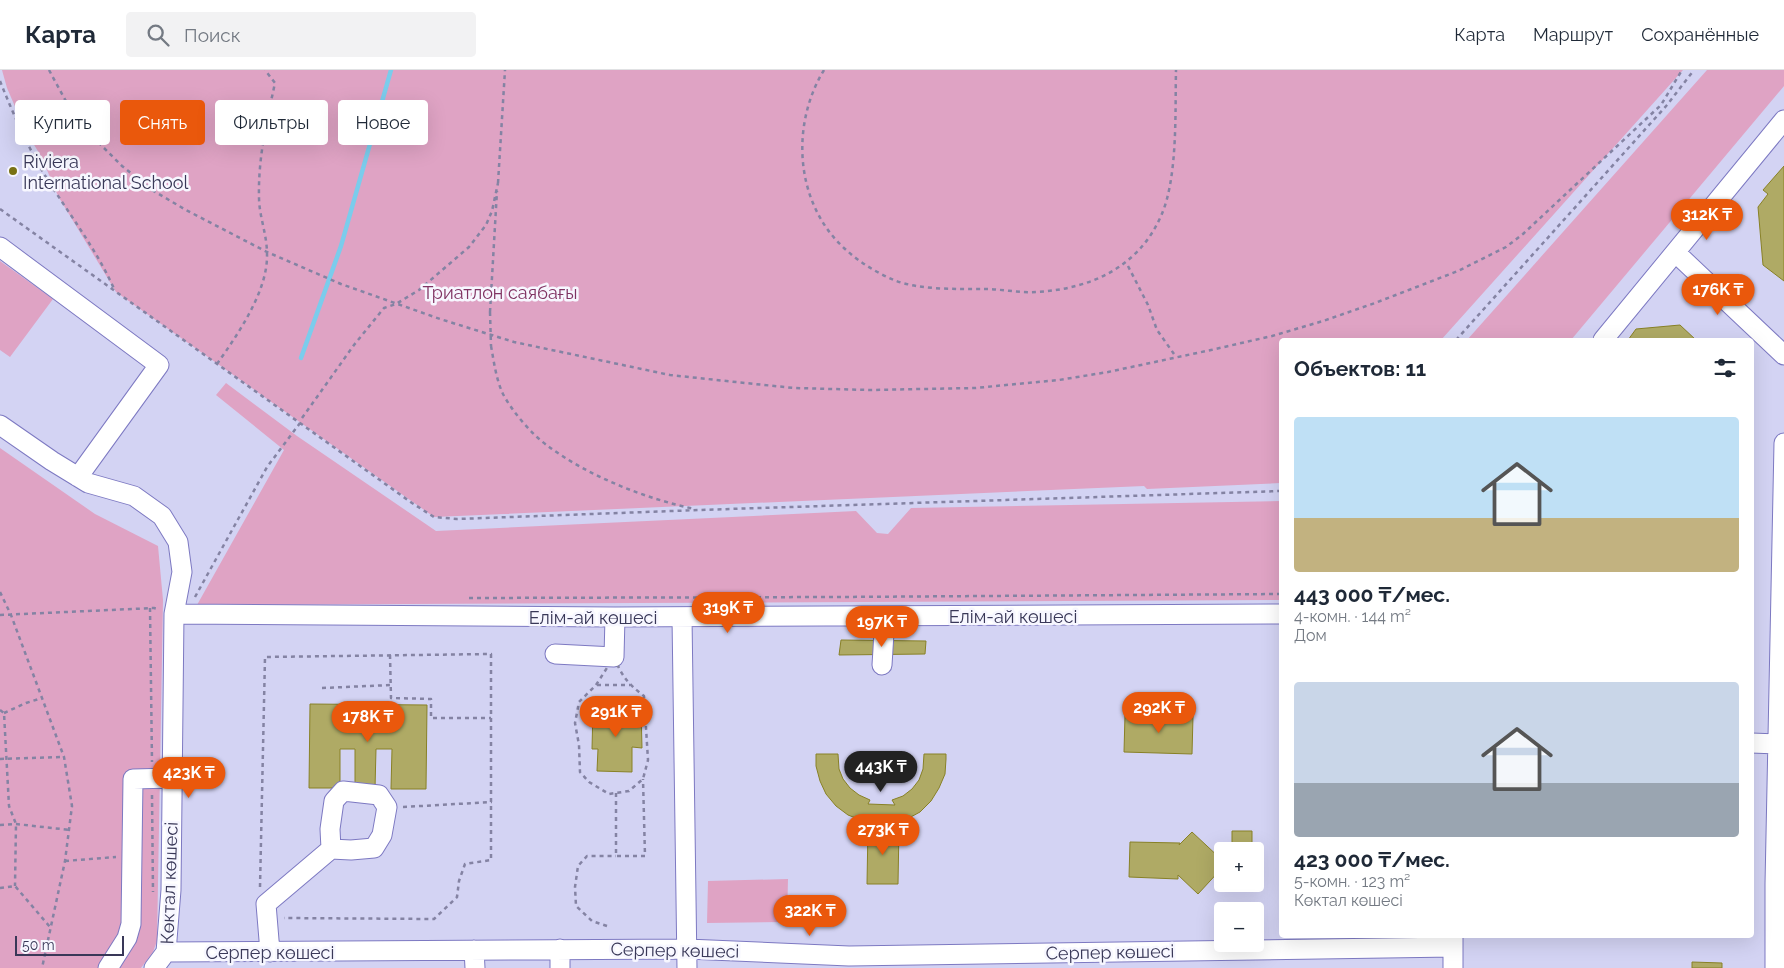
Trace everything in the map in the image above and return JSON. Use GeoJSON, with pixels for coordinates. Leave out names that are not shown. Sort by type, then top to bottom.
{"type":"FeatureCollection","features":[{"type":"Feature","properties":{"kind":"street"},"geometry":{"type":"LineString","coordinates":[[1605,338],[1784,120]]}},
{"type":"Feature","properties":{"kind":"street"},"geometry":{"type":"LineString","coordinates":[[0,247],[159,365],[78,477]]}},
{"type":"Feature","properties":{"kind":"street"},"geometry":{"type":"LineString","coordinates":[[1676,253],[1784,356]]}},
{"type":"Feature","properties":{"kind":"street","name":"Көктал көшесі"},"geometry":{"type":"LineString","coordinates":[[0,425],[88,483],[134,496],[162,516],[178,542],[182,572],[174,614],[171,890],[166,952],[154,968]]}},
{"type":"Feature","properties":{"kind":"street"},"geometry":{"type":"LineString","coordinates":[[1775,968],[1779,884],[1778,744],[1784,443]]}},
{"type":"Feature","properties":{"kind":"street","name":"Елім-ай көшесі"},"geometry":{"type":"LineString","coordinates":[[174,614],[614,617],[1279,614]]}},
{"type":"Feature","properties":{"kind":"street"},"geometry":{"type":"LineString","coordinates":[[555,654],[614,657],[614,617]]}},
{"type":"Feature","properties":{"kind":"street"},"geometry":{"type":"LineString","coordinates":[[682,617],[687,968]]}},
{"type":"Feature","properties":{"kind":"street"},"geometry":{"type":"LineString","coordinates":[[882,665],[885,617]]}},
{"type":"Feature","properties":{"kind":"street"},"geometry":{"type":"LineString","coordinates":[[1754,743],[1778,744]]}},
{"type":"Feature","properties":{"kind":"street"},"geometry":{"type":"LineString","coordinates":[[108,968],[127,938],[131,924],[133,779],[172,778]]}},
{"type":"Feature","properties":{"kind":"street"},"geometry":{"type":"LineString","coordinates":[[270,952],[266,904],[331,849],[374,848],[382,835],[387,807],[379,794],[343,791],[334,801],[330,829],[331,849]]}},
{"type":"Feature","properties":{"kind":"street"},"geometry":{"type":"LineString","coordinates":[[1453,941],[1453,968]]}},
{"type":"Feature","properties":{"kind":"street","name":"Серпер көшесі"},"geometry":{"type":"LineString","coordinates":[[166,952],[270,952],[475,959],[560,959],[687,948],[848,962],[1453,941]]}},
{"type":"Feature","properties":{"kind":"path"},"geometry":{"type":"LineString","coordinates":[[49,70],[68,105],[92,136],[122,166],[152,190],[267,252],[340,284],[514,342],[670,375],[794,388],[870,390],[975,388],[1059,380],[1108,372],[1211,350],[1323,321],[1408,291],[1483,260],[1506,247],[1523,234],[1661,105],[1673,88],[1682,70]]}},
{"type":"Feature","properties":{"kind":"path"},"geometry":{"type":"LineString","coordinates":[[217,364],[234,340],[261,288],[267,263],[259,198],[260,157],[275,83],[265,70]]}},
{"type":"Feature","properties":{"kind":"path"},"geometry":{"type":"LineString","coordinates":[[505,70],[490,312],[491,346],[495,370],[503,394],[521,420],[546,446],[578,465],[630,490],[671,504],[699,510]]}},
{"type":"Feature","properties":{"kind":"path"},"geometry":{"type":"LineString","coordinates":[[824,70],[816,83],[808,104],[801,144],[809,191],[817,212],[830,234],[869,268],[896,281],[936,289],[988,289],[1034,292],[1068,289],[1101,279],[1131,258],[1152,232],[1162,216],[1170,189],[1176,70]]}},
{"type":"Feature","properties":{"kind":"path"},"geometry":{"type":"LineString","coordinates":[[1458,338],[1667,105],[1694,70]]}},
{"type":"Feature","properties":{"kind":"path"},"geometry":{"type":"LineString","coordinates":[[0,81],[22,136],[48,181],[106,270],[116,292]]}},
{"type":"Feature","properties":{"kind":"path"},"geometry":{"type":"LineString","coordinates":[[302,418],[360,337],[384,308],[396,304],[419,290],[469,247],[486,225],[498,183]]}},
{"type":"Feature","properties":{"kind":"path"},"geometry":{"type":"LineString","coordinates":[[0,208],[412,504],[434,517],[457,519],[1279,492]]}},
{"type":"Feature","properties":{"kind":"path"},"geometry":{"type":"LineString","coordinates":[[1128,266],[1148,305],[1157,330],[1174,354]]}},
{"type":"Feature","properties":{"kind":"path"},"geometry":{"type":"LineString","coordinates":[[204,599],[194,599],[268,468],[300,423]]}},
{"type":"Feature","properties":{"kind":"path"},"geometry":{"type":"LineString","coordinates":[[0,592],[11,614],[64,756],[72,806],[65,861],[42,968]]}},
{"type":"Feature","properties":{"kind":"path"},"geometry":{"type":"LineString","coordinates":[[460,598],[838,598],[1279,594]]}},
{"type":"Feature","properties":{"kind":"path"},"geometry":{"type":"LineString","coordinates":[[150,608],[153,894]]}},
{"type":"Feature","properties":{"kind":"path"},"geometry":{"type":"LineString","coordinates":[[0,615],[150,608],[174,614]]}},
{"type":"Feature","properties":{"kind":"path"},"geometry":{"type":"LineString","coordinates":[[390,655],[391,698],[431,699],[431,718],[491,718]]}},
{"type":"Feature","properties":{"kind":"path"},"geometry":{"type":"LineString","coordinates":[[607,926],[592,921],[576,906],[575,887],[578,866],[587,856],[645,856],[643,779],[648,760],[644,696],[621,675],[614,657]]}},
{"type":"Feature","properties":{"kind":"path"},"geometry":{"type":"LineString","coordinates":[[614,657],[596,685],[579,702],[575,723],[579,745],[580,772],[589,782],[609,794],[629,791],[643,779]]}},
{"type":"Feature","properties":{"kind":"path"},"geometry":{"type":"LineString","coordinates":[[322,688],[391,685]]}},
{"type":"Feature","properties":{"kind":"path"},"geometry":{"type":"LineString","coordinates":[[596,685],[630,685]]}},
{"type":"Feature","properties":{"kind":"path"},"geometry":{"type":"LineString","coordinates":[[4,714],[26,703],[42,698]]}},
{"type":"Feature","properties":{"kind":"path"},"geometry":{"type":"LineString","coordinates":[[0,710],[4,714],[9,806],[16,824],[15,886],[50,927]]}},
{"type":"Feature","properties":{"kind":"path"},"geometry":{"type":"LineString","coordinates":[[0,759],[64,756]]}},
{"type":"Feature","properties":{"kind":"path"},"geometry":{"type":"LineString","coordinates":[[616,792],[616,856]]}},
{"type":"Feature","properties":{"kind":"path"},"geometry":{"type":"LineString","coordinates":[[387,807],[492,802]]}},
{"type":"Feature","properties":{"kind":"path"},"geometry":{"type":"LineString","coordinates":[[0,825],[16,824],[70,830]]}},
{"type":"Feature","properties":{"kind":"path"},"geometry":{"type":"LineString","coordinates":[[65,861],[132,856]]}},
{"type":"Feature","properties":{"kind":"path"},"geometry":{"type":"LineString","coordinates":[[0,888],[15,886]]}},
{"type":"Feature","properties":{"kind":"green space","name":"Триатлон саябағы"},"geometry":{"type":"Polygon","coordinates":[[[2,70],[1683,70],[1443,338],[1279,338],[1279,483],[1147,489],[1144,486],[434,517],[116,292],[58,196],[41,156],[34,145],[110,145],[110,100],[15,100],[15,107],[2,70]]]}},
{"type":"Feature","properties":{"kind":"green space"},"geometry":{"type":"Polygon","coordinates":[[[1707,70],[1784,70],[1784,86],[1573,338],[1469,338],[1707,70]]]}},
{"type":"Feature","properties":{"kind":"green space"},"geometry":{"type":"Polygon","coordinates":[[[0,261],[53,299],[10,357],[0,350],[0,261]]]}},
{"type":"Feature","properties":{"kind":"green space"},"geometry":{"type":"Polygon","coordinates":[[[226,383],[297,436],[436,531],[856,511],[877,533],[888,534],[911,508],[1279,501],[1279,600],[197,605],[284,450],[216,395],[226,383]]]}},
{"type":"Feature","properties":{"kind":"green space"},"geometry":{"type":"Polygon","coordinates":[[[0,448],[95,514],[158,546],[163,600],[157,941],[153,952],[141,968],[0,968],[0,448]]]}},
{"type":"Feature","properties":{"kind":"green space"},"geometry":{"type":"Polygon","coordinates":[[[788,879],[787,922],[707,923],[708,881],[788,879]]]}},
{"type":"Feature","properties":{"kind":"building"},"geometry":{"type":"Polygon","coordinates":[[[1784,166],[1784,281],[1763,265],[1758,207],[1768,194],[1763,190],[1784,166]]]}},
{"type":"Feature","properties":{"kind":"building"},"geometry":{"type":"Polygon","coordinates":[[[1680,325],[1694,338],[1629,338],[1636,329],[1680,325]]]}},
{"type":"Feature","properties":{"kind":"building"},"geometry":{"type":"Polygon","coordinates":[[[841,640],[926,641],[925,654],[839,655],[841,640]]]}},
{"type":"Feature","properties":{"kind":"building"},"geometry":{"type":"Polygon","coordinates":[[[310,704],[427,705],[426,789],[391,789],[392,749],[376,749],[375,789],[355,788],[355,749],[340,749],[340,788],[309,788],[310,704]]]}},
{"type":"Feature","properties":{"kind":"building"},"geometry":{"type":"Polygon","coordinates":[[[593,708],[641,709],[642,748],[632,747],[632,772],[597,771],[598,749],[592,749],[593,708]]]}},
{"type":"Feature","properties":{"kind":"building"},"geometry":{"type":"Polygon","coordinates":[[[1125,715],[1193,716],[1192,754],[1124,752],[1125,715]]]}},
{"type":"Feature","properties":{"kind":"building"},"geometry":{"type":"Polygon","coordinates":[[[816,754],[838,754],[839,769],[843,779],[859,795],[870,800],[868,804],[895,805],[892,800],[903,796],[919,780],[923,769],[924,754],[946,754],[945,774],[931,801],[920,812],[898,822],[899,826],[876,829],[865,827],[866,822],[848,815],[836,806],[826,794],[816,766],[816,754]]]}},
{"type":"Feature","properties":{"kind":"building"},"geometry":{"type":"Polygon","coordinates":[[[868,827],[899,827],[898,884],[867,884],[868,827]]]}},
{"type":"Feature","properties":{"kind":"building"},"geometry":{"type":"Polygon","coordinates":[[[1232,831],[1252,831],[1252,842],[1232,842],[1232,831]]]}},
{"type":"Feature","properties":{"kind":"building"},"geometry":{"type":"Polygon","coordinates":[[[1192,832],[1214,853],[1214,877],[1198,894],[1178,875],[1178,879],[1129,877],[1130,842],[1180,843],[1179,845],[1192,832]]]}},
{"type":"Feature","properties":{"kind":"building"},"geometry":{"type":"Polygon","coordinates":[[[1692,962],[1722,963],[1722,968],[1692,968],[1692,962]]]}},
{"type":"Feature","properties":{"kind":"waterway"},"geometry":{"type":"LineString","coordinates":[[301,358],[341,246],[391,70]]}},
{"type":"Feature","properties":{"kind":"place","name":"Riviera International School"},"geometry":{"type":"Point","coordinates":[13,171]}}]}
